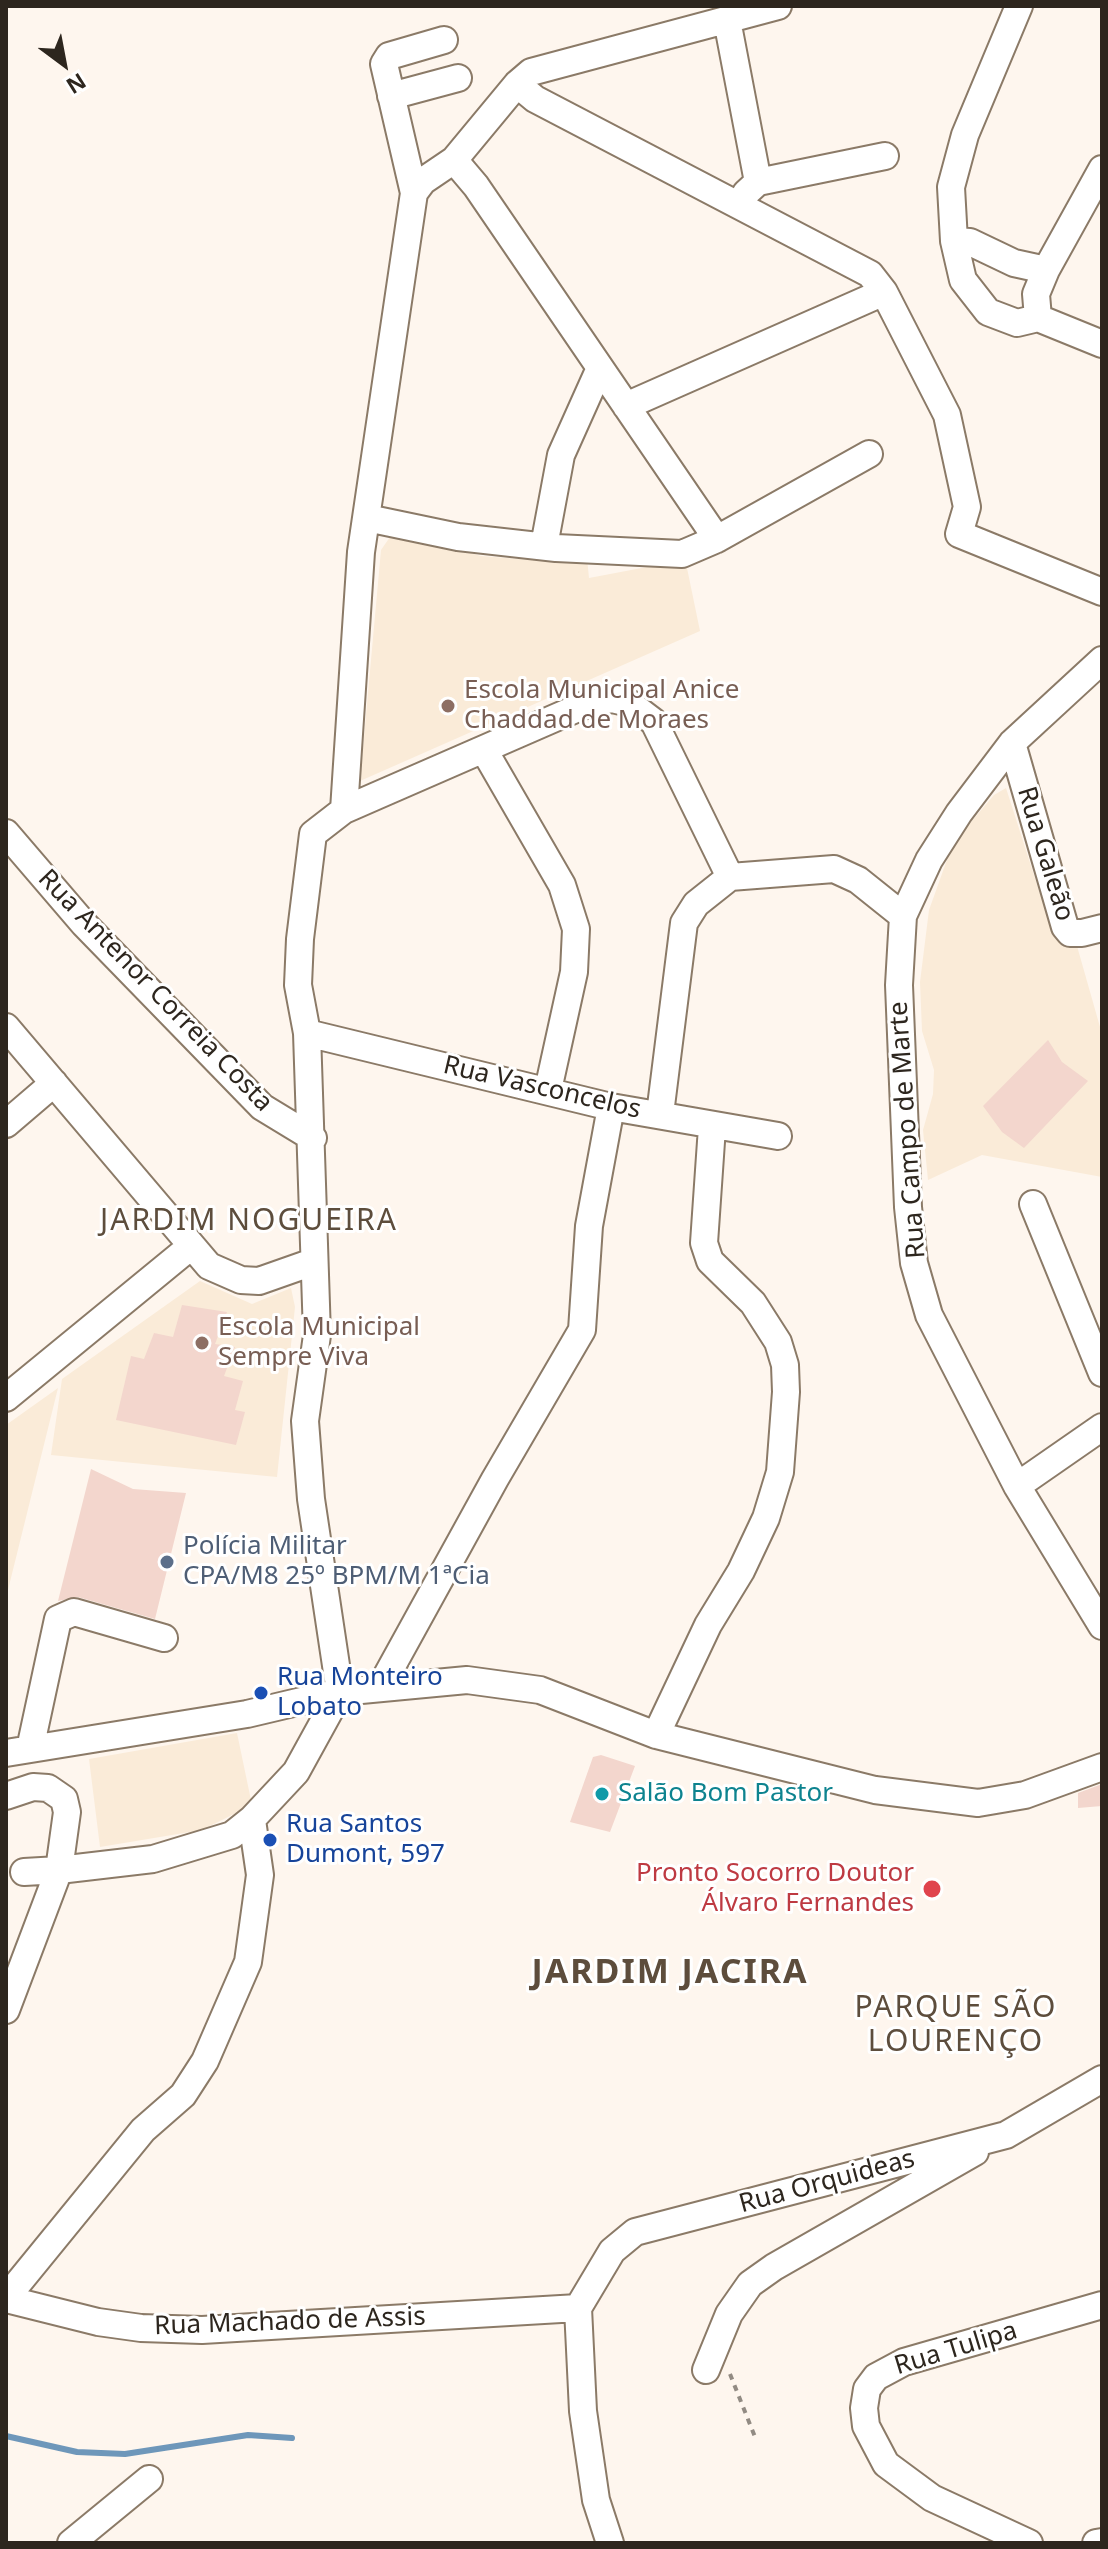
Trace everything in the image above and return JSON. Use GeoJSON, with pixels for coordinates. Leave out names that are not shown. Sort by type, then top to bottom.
{"type":"FeatureCollection","features":[{"type":"Feature","properties":{"kind":"street"},"geometry":{"type":"LineString","coordinates":[[414,193],[423,181],[454,160],[517,84],[531,72],[778,6]]}},
{"type":"Feature","properties":{"kind":"street"},"geometry":{"type":"LineString","coordinates":[[1019,6],[965,135],[951,187],[954,241],[963,280],[988,312],[1017,323],[1038,318],[1102,344]]}},
{"type":"Feature","properties":{"kind":"street"},"geometry":{"type":"LineString","coordinates":[[727,20],[758,182]]}},
{"type":"Feature","properties":{"kind":"street"},"geometry":{"type":"LineString","coordinates":[[344,810],[352,649],[367,518],[414,193],[384,64],[389,56],[444,40]]}},
{"type":"Feature","properties":{"kind":"street"},"geometry":{"type":"LineString","coordinates":[[391,96],[458,78]]}},
{"type":"Feature","properties":{"kind":"street"},"geometry":{"type":"LineString","coordinates":[[517,84],[535,99],[870,274],[884,292],[947,415],[967,507],[959,534],[1102,592]]}},
{"type":"Feature","properties":{"kind":"street"},"geometry":{"type":"LineString","coordinates":[[735,203],[758,182],[885,156]]}},
{"type":"Feature","properties":{"kind":"street"},"geometry":{"type":"LineString","coordinates":[[454,160],[476,186],[717,539]]}},
{"type":"Feature","properties":{"kind":"street"},"geometry":{"type":"LineString","coordinates":[[1038,318],[1036,294],[1046,270],[1102,169]]}},
{"type":"Feature","properties":{"kind":"street"},"geometry":{"type":"LineString","coordinates":[[954,241],[970,242],[1014,263],[1046,270]]}},
{"type":"Feature","properties":{"kind":"street"},"geometry":{"type":"LineString","coordinates":[[626,406],[884,292]]}},
{"type":"Feature","properties":{"kind":"street"},"geometry":{"type":"LineString","coordinates":[[544,546],[561,455],[600,368]]}},
{"type":"Feature","properties":{"kind":"street"},"geometry":{"type":"LineString","coordinates":[[367,518],[458,537],[544,546],[682,554],[717,539],[869,454]]}},
{"type":"Feature","properties":{"kind":"street","name":"Rua Campo de Marte"},"geometry":{"type":"LineString","coordinates":[[1102,660],[1012,743],[959,813],[929,860],[903,916],[899,985],[900,1076],[914,1263],[929,1315],[953,1369],[1017,1486],[1102,1626]]}},
{"type":"Feature","properties":{"kind":"street"},"geometry":{"type":"LineString","coordinates":[[24,1872],[166,1856],[215,1842],[252,1820],[296,1772],[340,1692],[311,1499],[305,1421],[317,1335],[313,1262],[313,1138],[307,1033],[298,985],[300,939],[313,834],[344,810],[587,704],[612,699],[629,703],[654,722],[730,877]]}},
{"type":"Feature","properties":{"kind":"street","name":"Rua Galeão"},"geometry":{"type":"LineString","coordinates":[[1012,743],[1065,927],[1070,933],[1102,928]]}},
{"type":"Feature","properties":{"kind":"street"},"geometry":{"type":"LineString","coordinates":[[484,750],[562,885],[576,929],[574,972],[548,1090]]}},
{"type":"Feature","properties":{"kind":"street","name":"Rua Antenor Correia Costa"},"geometry":{"type":"LineString","coordinates":[[6,833],[84,924],[262,1107],[313,1138]]}},
{"type":"Feature","properties":{"kind":"street"},"geometry":{"type":"LineString","coordinates":[[660,1114],[684,923],[696,904],[730,877],[834,869],[858,880],[903,916]]}},
{"type":"Feature","properties":{"kind":"street"},"geometry":{"type":"LineString","coordinates":[[6,1027],[209,1266],[241,1280],[259,1281],[313,1262]]}},
{"type":"Feature","properties":{"kind":"street","name":"Rua Vasconcelos"},"geometry":{"type":"LineString","coordinates":[[307,1033],[611,1107],[660,1114],[712,1127],[778,1136]]}},
{"type":"Feature","properties":{"kind":"street"},"geometry":{"type":"LineString","coordinates":[[6,1124],[54,1083]]}},
{"type":"Feature","properties":{"kind":"street"},"geometry":{"type":"LineString","coordinates":[[381,1686],[495,1479],[582,1330],[589,1226],[611,1107]]}},
{"type":"Feature","properties":{"kind":"street"},"geometry":{"type":"LineString","coordinates":[[656,1735],[708,1625],[766,1518],[780,1472],[786,1392],[785,1365],[778,1342],[753,1303],[710,1261],[704,1243],[712,1127]]}},
{"type":"Feature","properties":{"kind":"street"},"geometry":{"type":"LineString","coordinates":[[1033,1204],[1102,1373]]}},
{"type":"Feature","properties":{"kind":"street"},"geometry":{"type":"LineString","coordinates":[[6,1398],[190,1247]]}},
{"type":"Feature","properties":{"kind":"street"},"geometry":{"type":"LineString","coordinates":[[1017,1486],[1102,1427]]}},
{"type":"Feature","properties":{"kind":"street"},"geometry":{"type":"LineString","coordinates":[[164,1638],[74,1612],[58,1619],[18,1751],[247,1714],[340,1692],[467,1680],[540,1690],[656,1735],[875,1790],[978,1803],[1025,1795],[1102,1767]]}},
{"type":"Feature","properties":{"kind":"street"},"geometry":{"type":"LineString","coordinates":[[6,1796],[33,1787],[48,1788],[64,1799],[67,1812],[59,1870],[6,2010]]}},
{"type":"Feature","properties":{"kind":"street","name":"Rua Machado de Assis"},"geometry":{"type":"LineString","coordinates":[[252,1820],[260,1875],[248,1962],[205,2061],[183,2095],[143,2130],[6,2298],[98,2322],[141,2328],[202,2330],[578,2308]]}},
{"type":"Feature","properties":{"kind":"street","name":"Rua Orquideas"},"geometry":{"type":"LineString","coordinates":[[578,2308],[612,2251],[635,2232],[1006,2135],[1102,2079]]}},
{"type":"Feature","properties":{"kind":"street"},"geometry":{"type":"LineString","coordinates":[[706,2370],[737,2297],[774,2267],[1006,2135]]}},
{"type":"Feature","properties":{"kind":"street","name":"Rua Tulipa"},"geometry":{"type":"LineString","coordinates":[[1029,2543],[932,2498],[886,2464],[866,2426],[864,2408],[867,2389],[876,2377],[904,2362],[1102,2305]]}},
{"type":"Feature","properties":{"kind":"street"},"geometry":{"type":"LineString","coordinates":[[578,2308],[583,2411],[596,2500],[610,2543]]}},
{"type":"Feature","properties":{"kind":"street"},"geometry":{"type":"LineString","coordinates":[[71,2543],[149,2479]]}},
{"type":"Feature","properties":{"kind":"path"},"geometry":{"type":"LineString","coordinates":[[720,2333],[733,2390],[755,2437]]}},
{"type":"Feature","properties":{"kind":"shaded area","name":"Escola Municipal Anice Chaddad de Moraes"},"geometry":{"type":"Polygon","coordinates":[[[390,537],[423,539],[481,556],[533,560],[587,558],[589,578],[668,563],[687,568],[700,631],[360,781],[381,550],[390,537]]]}},
{"type":"Feature","properties":{"kind":"shaded area"},"geometry":{"type":"Polygon","coordinates":[[[1006,788],[1050,925],[1056,936],[1077,946],[1102,1034],[1102,1177],[982,1155],[928,1180],[923,1130],[933,1094],[934,1070],[922,1031],[920,982],[929,910],[953,843],[994,795],[1006,788]]]}},
{"type":"Feature","properties":{"kind":"shaded area","name":"Escola Municipal Sempre Viva"},"geometry":{"type":"Polygon","coordinates":[[[200,1281],[252,1304],[291,1288],[295,1307],[277,1477],[51,1455],[62,1379],[200,1281]]]}},
{"type":"Feature","properties":{"kind":"shaded area"},"geometry":{"type":"Polygon","coordinates":[[[58,1388],[6,1598],[6,1425],[58,1388]]]}},
{"type":"Feature","properties":{"kind":"shaded area"},"geometry":{"type":"Polygon","coordinates":[[[237,1733],[252,1805],[202,1830],[100,1847],[89,1759],[237,1733]]]}},
{"type":"Feature","properties":{"kind":"building"},"geometry":{"type":"Polygon","coordinates":[[[1048,1040],[1062,1062],[1088,1081],[1024,1148],[1002,1132],[983,1106],[1048,1040]]]}},
{"type":"Feature","properties":{"kind":"building"},"geometry":{"type":"Polygon","coordinates":[[[182,1305],[227,1312],[215,1344],[235,1347],[224,1376],[243,1381],[235,1410],[245,1412],[236,1445],[116,1420],[131,1356],[144,1359],[154,1333],[173,1337],[182,1305]]]}},
{"type":"Feature","properties":{"kind":"building"},"geometry":{"type":"Polygon","coordinates":[[[91,1469],[133,1489],[186,1493],[155,1619],[78,1597],[58,1601],[91,1469]]]}},
{"type":"Feature","properties":{"kind":"building","name":"Salão Bom Pastor"},"geometry":{"type":"Polygon","coordinates":[[[601,1755],[635,1766],[610,1832],[570,1822],[593,1757],[601,1755]]]}},
{"type":"Feature","properties":{"kind":"building"},"geometry":{"type":"Polygon","coordinates":[[[1102,1784],[1102,1806],[1078,1808],[1078,1793],[1102,1784]]]}},
{"type":"Feature","properties":{"kind":"waterway"},"geometry":{"type":"LineString","coordinates":[[6,2436],[77,2452],[125,2454],[248,2435],[292,2438]]}},
{"type":"Feature","properties":{"kind":"place","name":"Escola Municipal Anice Chaddad de Moraes"},"geometry":{"type":"Point","coordinates":[448,706]}},
{"type":"Feature","properties":{"kind":"place","name":"Escola Municipal Sempre Viva"},"geometry":{"type":"Point","coordinates":[202,1343]}},
{"type":"Feature","properties":{"kind":"place","name":"Polícia Militar CPA/M8 25º BPM/M 1ªCia"},"geometry":{"type":"Point","coordinates":[167,1562]}},
{"type":"Feature","properties":{"kind":"place","name":"Rua Monteiro Lobato"},"geometry":{"type":"Point","coordinates":[261,1693]}},
{"type":"Feature","properties":{"kind":"place","name":"Salão Bom Pastor"},"geometry":{"type":"Point","coordinates":[602,1794]}},
{"type":"Feature","properties":{"kind":"place","name":"Rua Santos Dumont, 597"},"geometry":{"type":"Point","coordinates":[270,1840]}},
{"type":"Feature","properties":{"kind":"place","name":"Pronto Socorro Doutor Álvaro Fernandes"},"geometry":{"type":"Point","coordinates":[932,1889]}},
{"type":"Feature","properties":{"kind":"district","name":"JARDIM NOGUEIRA"},"geometry":{"type":"Point","coordinates":[249,1221]}},
{"type":"Feature","properties":{"kind":"district","name":"JARDIM JACIRA"},"geometry":{"type":"Point","coordinates":[670,1973]}},
{"type":"Feature","properties":{"kind":"district","name":"PARQUE SÃO LOURENÇO"},"geometry":{"type":"Point","coordinates":[956,2025]}}]}
